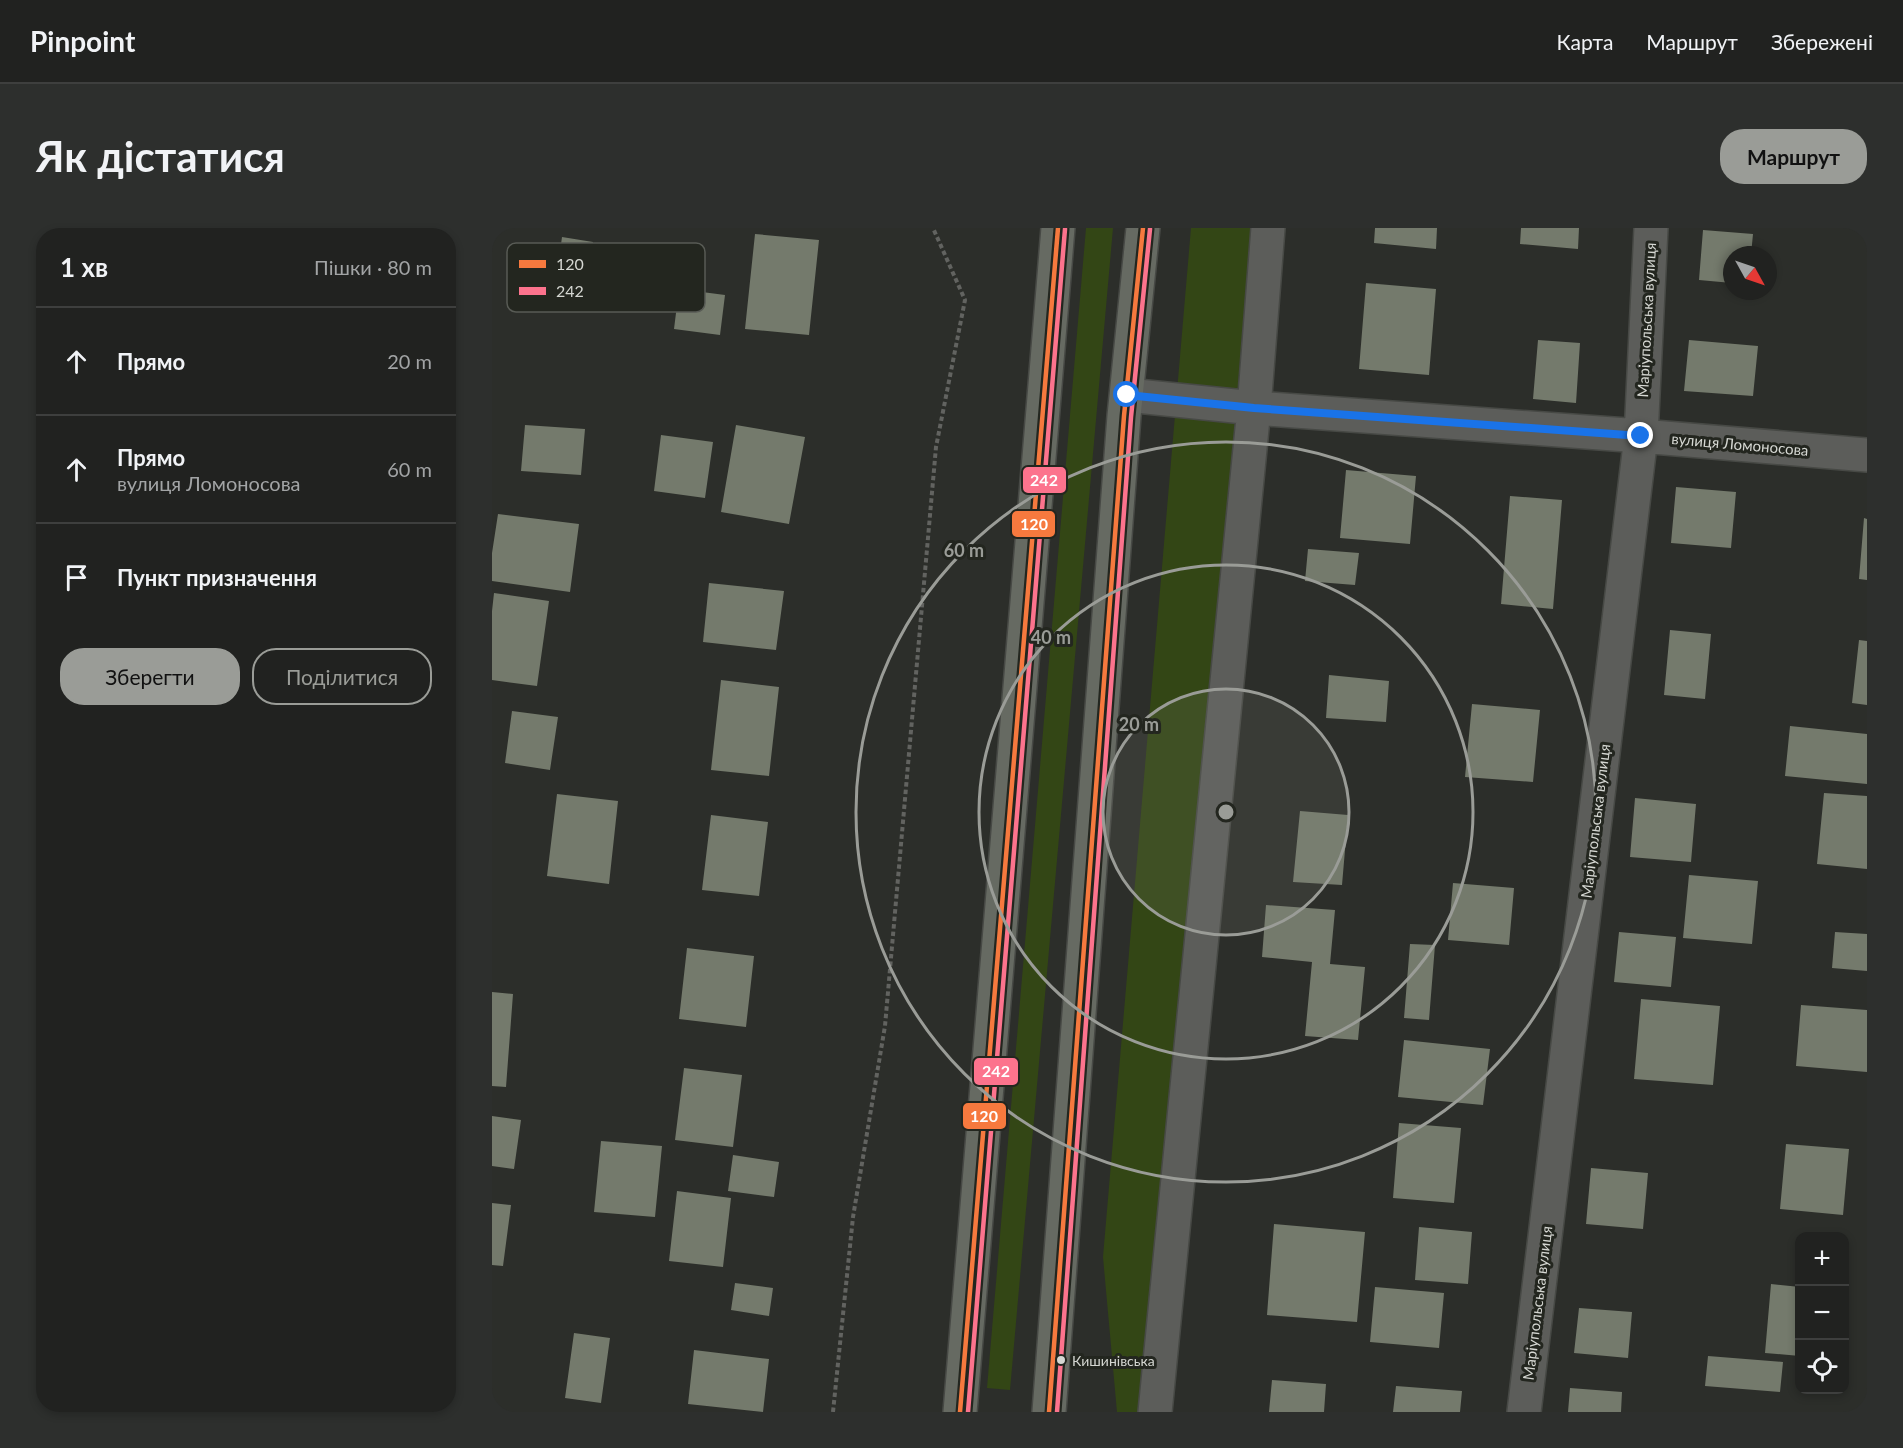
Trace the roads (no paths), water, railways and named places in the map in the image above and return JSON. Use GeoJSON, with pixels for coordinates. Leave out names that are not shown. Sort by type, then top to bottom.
{"type":"FeatureCollection","features":[{"type":"Feature","properties":{"kind":"main road"},"geometry":{"type":"LineString","coordinates":[[960,1412],[1058,228]]}},
{"type":"Feature","properties":{"kind":"main road"},"geometry":{"type":"LineString","coordinates":[[1049,1412],[1127,395],[1143,228]]}},
{"type":"Feature","properties":{"kind":"street"},"geometry":{"type":"LineString","coordinates":[[1155,1412],[1254,408],[1268,228]]}},
{"type":"Feature","properties":{"kind":"street","name":"Маріупольська вулиця"},"geometry":{"type":"LineString","coordinates":[[1524,1412],[1641,436],[1651,228]]}},
{"type":"Feature","properties":{"kind":"street","name":"вулиця Ломоносова"},"geometry":{"type":"LineString","coordinates":[[1127,395],[1254,408],[1867,455]]}},
{"type":"Feature","properties":{"kind":"place","name":"Кишинівська"},"geometry":{"type":"Point","coordinates":[1061,1360]}}]}
